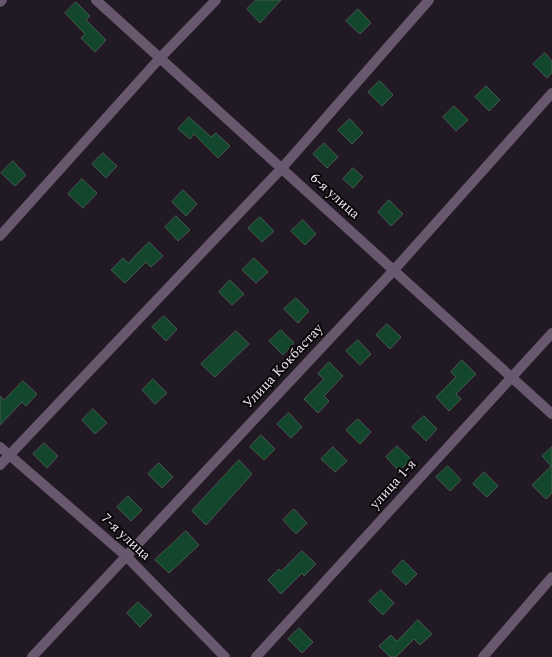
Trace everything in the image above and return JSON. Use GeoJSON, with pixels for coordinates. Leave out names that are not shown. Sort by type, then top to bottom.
{"type":"FeatureCollection","features":[{"type":"Feature","properties":{"kind":"street","name":"6-я улица"},"geometry":{"type":"LineString","coordinates":[[96,0],[552,414]]}},
{"type":"Feature","properties":{"kind":"street"},"geometry":{"type":"LineString","coordinates":[[0,236],[160,58],[216,0]]}},
{"type":"Feature","properties":{"kind":"street"},"geometry":{"type":"LineString","coordinates":[[0,465],[282,168],[429,0]]}},
{"type":"Feature","properties":{"kind":"street","name":"Улица Кокбастау"},"geometry":{"type":"LineString","coordinates":[[32,657],[394,270],[552,94]]}},
{"type":"Feature","properties":{"kind":"street","name":"улица 1-я"},"geometry":{"type":"LineString","coordinates":[[256,657],[552,333]]}},
{"type":"Feature","properties":{"kind":"street","name":"7-я улица"},"geometry":{"type":"LineString","coordinates":[[0,447],[126,556],[224,657]]}},
{"type":"Feature","properties":{"kind":"street"},"geometry":{"type":"LineString","coordinates":[[483,657],[552,577]]}},
{"type":"Feature","properties":{"kind":"building"},"geometry":{"type":"Polygon","coordinates":[[[256,0],[281,0],[260,23],[247,9],[256,0]]]}},
{"type":"Feature","properties":{"kind":"building"},"geometry":{"type":"Polygon","coordinates":[[[76,2],[90,16],[86,20],[106,40],[95,52],[81,38],[85,34],[65,13],[76,2]]]}},
{"type":"Feature","properties":{"kind":"building"},"geometry":{"type":"Polygon","coordinates":[[[358,9],[371,23],[360,34],[346,21],[358,9]]]}},
{"type":"Feature","properties":{"kind":"building"},"geometry":{"type":"Polygon","coordinates":[[[545,53],[552,61],[552,73],[547,78],[533,64],[545,53]]]}},
{"type":"Feature","properties":{"kind":"building"},"geometry":{"type":"Polygon","coordinates":[[[380,81],[393,95],[382,106],[368,92],[380,81]]]}},
{"type":"Feature","properties":{"kind":"building"},"geometry":{"type":"Polygon","coordinates":[[[486,86],[500,100],[489,111],[475,97],[486,86]]]}},
{"type":"Feature","properties":{"kind":"building"},"geometry":{"type":"Polygon","coordinates":[[[454,106],[468,120],[456,131],[443,117],[454,106]]]}},
{"type":"Feature","properties":{"kind":"building"},"geometry":{"type":"Polygon","coordinates":[[[189,117],[211,137],[216,133],[230,146],[218,158],[194,134],[190,139],[178,129],[189,117]]]}},
{"type":"Feature","properties":{"kind":"building"},"geometry":{"type":"Polygon","coordinates":[[[350,119],[363,133],[352,144],[338,130],[350,119]]]}},
{"type":"Feature","properties":{"kind":"building"},"geometry":{"type":"Polygon","coordinates":[[[324,143],[338,157],[327,168],[313,154],[324,143]]]}},
{"type":"Feature","properties":{"kind":"building"},"geometry":{"type":"Polygon","coordinates":[[[103,153],[117,166],[106,178],[92,164],[103,153]]]}},
{"type":"Feature","properties":{"kind":"building"},"geometry":{"type":"Polygon","coordinates":[[[13,161],[26,175],[15,186],[1,173],[13,161]]]}},
{"type":"Feature","properties":{"kind":"building"},"geometry":{"type":"Polygon","coordinates":[[[353,168],[363,177],[353,188],[343,179],[353,168]]]}},
{"type":"Feature","properties":{"kind":"building"},"geometry":{"type":"Polygon","coordinates":[[[82,179],[97,193],[83,208],[68,194],[82,179]]]}},
{"type":"Feature","properties":{"kind":"building"},"geometry":{"type":"Polygon","coordinates":[[[183,190],[197,204],[186,216],[172,202],[183,190]]]}},
{"type":"Feature","properties":{"kind":"building"},"geometry":{"type":"Polygon","coordinates":[[[389,200],[403,214],[391,226],[378,212],[389,200]]]}},
{"type":"Feature","properties":{"kind":"building"},"geometry":{"type":"Polygon","coordinates":[[[176,216],[190,230],[178,241],[165,227],[176,216]]]}},
{"type":"Feature","properties":{"kind":"building"},"geometry":{"type":"Polygon","coordinates":[[[260,217],[274,231],[262,242],[248,228],[260,217]]]}},
{"type":"Feature","properties":{"kind":"building"},"geometry":{"type":"Polygon","coordinates":[[[303,220],[316,234],[305,245],[291,231],[303,220]]]}},
{"type":"Feature","properties":{"kind":"building"},"geometry":{"type":"Polygon","coordinates":[[[149,242],[163,256],[151,267],[146,262],[125,283],[111,270],[123,258],[128,263],[149,242]]]}},
{"type":"Feature","properties":{"kind":"building"},"geometry":{"type":"Polygon","coordinates":[[[254,258],[268,272],[256,283],[242,270],[254,258]]]}},
{"type":"Feature","properties":{"kind":"building"},"geometry":{"type":"Polygon","coordinates":[[[230,280],[244,294],[232,305],[219,292],[230,280]]]}},
{"type":"Feature","properties":{"kind":"building"},"geometry":{"type":"Polygon","coordinates":[[[296,298],[309,311],[298,323],[284,309],[296,298]]]}},
{"type":"Feature","properties":{"kind":"building"},"geometry":{"type":"Polygon","coordinates":[[[164,316],[177,329],[166,341],[152,327],[164,316]]]}},
{"type":"Feature","properties":{"kind":"building"},"geometry":{"type":"Polygon","coordinates":[[[387,324],[401,337],[390,349],[376,335],[387,324]]]}},
{"type":"Feature","properties":{"kind":"building"},"geometry":{"type":"Polygon","coordinates":[[[281,330],[294,343],[283,355],[269,341],[281,330]]]}},
{"type":"Feature","properties":{"kind":"building"},"geometry":{"type":"Polygon","coordinates":[[[236,331],[249,344],[215,377],[201,364],[236,331]]]}},
{"type":"Feature","properties":{"kind":"building"},"geometry":{"type":"Polygon","coordinates":[[[358,340],[371,354],[360,365],[346,351],[358,340]]]}},
{"type":"Feature","properties":{"kind":"building"},"geometry":{"type":"Polygon","coordinates":[[[462,360],[476,374],[456,394],[461,399],[449,411],[436,397],[456,377],[451,372],[462,360]]]}},
{"type":"Feature","properties":{"kind":"building"},"geometry":{"type":"Polygon","coordinates":[[[329,362],[343,376],[324,396],[329,401],[318,413],[304,399],[324,379],[318,374],[329,362]]]}},
{"type":"Feature","properties":{"kind":"building"},"geometry":{"type":"Polygon","coordinates":[[[153,379],[167,393],[155,404],[142,390],[153,379]]]}},
{"type":"Feature","properties":{"kind":"building"},"geometry":{"type":"Polygon","coordinates":[[[23,381],[37,394],[26,406],[22,402],[0,425],[0,396],[4,400],[23,381]]]}},
{"type":"Feature","properties":{"kind":"building"},"geometry":{"type":"Polygon","coordinates":[[[93,409],[107,423],[95,434],[82,420],[93,409]]]}},
{"type":"Feature","properties":{"kind":"building"},"geometry":{"type":"Polygon","coordinates":[[[289,413],[302,427],[291,438],[277,424],[289,413]]]}},
{"type":"Feature","properties":{"kind":"building"},"geometry":{"type":"Polygon","coordinates":[[[424,416],[437,429],[426,441],[412,427],[424,416]]]}},
{"type":"Feature","properties":{"kind":"building"},"geometry":{"type":"Polygon","coordinates":[[[358,419],[371,432],[360,444],[346,430],[358,419]]]}},
{"type":"Feature","properties":{"kind":"building"},"geometry":{"type":"Polygon","coordinates":[[[261,435],[275,449],[264,460],[250,447],[261,435]]]}},
{"type":"Feature","properties":{"kind":"building"},"geometry":{"type":"Polygon","coordinates":[[[44,443],[58,456],[47,468],[33,454],[44,443]]]}},
{"type":"Feature","properties":{"kind":"building"},"geometry":{"type":"Polygon","coordinates":[[[397,446],[411,459],[399,471],[386,457],[397,446]]]}},
{"type":"Feature","properties":{"kind":"building"},"geometry":{"type":"Polygon","coordinates":[[[333,447],[347,461],[335,472],[321,459],[333,447]]]}},
{"type":"Feature","properties":{"kind":"building"},"geometry":{"type":"Polygon","coordinates":[[[552,447],[552,493],[546,499],[532,485],[551,466],[542,456],[552,447]]]}},
{"type":"Feature","properties":{"kind":"building"},"geometry":{"type":"Polygon","coordinates":[[[239,460],[252,474],[206,525],[192,511],[239,460]]]}},
{"type":"Feature","properties":{"kind":"building"},"geometry":{"type":"Polygon","coordinates":[[[159,463],[173,477],[162,488],[148,474],[159,463]]]}},
{"type":"Feature","properties":{"kind":"building"},"geometry":{"type":"Polygon","coordinates":[[[448,466],[461,480],[450,491],[436,477],[448,466]]]}},
{"type":"Feature","properties":{"kind":"building"},"geometry":{"type":"Polygon","coordinates":[[[484,472],[498,486],[487,497],[473,484],[484,472]]]}},
{"type":"Feature","properties":{"kind":"building"},"geometry":{"type":"Polygon","coordinates":[[[128,496],[142,510],[131,521],[117,507],[128,496]]]}},
{"type":"Feature","properties":{"kind":"building"},"geometry":{"type":"Polygon","coordinates":[[[294,509],[307,523],[296,534],[283,520],[294,509]]]}},
{"type":"Feature","properties":{"kind":"building"},"geometry":{"type":"Polygon","coordinates":[[[186,531],[199,545],[169,573],[155,560],[186,531]]]}},
{"type":"Feature","properties":{"kind":"building"},"geometry":{"type":"Polygon","coordinates":[[[302,551],[316,564],[304,576],[302,573],[281,594],[268,580],[279,569],[281,571],[302,551]]]}},
{"type":"Feature","properties":{"kind":"building"},"geometry":{"type":"Polygon","coordinates":[[[403,560],[417,574],[406,585],[392,572],[403,560]]]}},
{"type":"Feature","properties":{"kind":"building"},"geometry":{"type":"Polygon","coordinates":[[[381,590],[394,603],[383,615],[369,601],[381,590]]]}},
{"type":"Feature","properties":{"kind":"building"},"geometry":{"type":"Polygon","coordinates":[[[138,602],[152,615],[140,627],[127,613],[138,602]]]}},
{"type":"Feature","properties":{"kind":"building"},"geometry":{"type":"Polygon","coordinates":[[[418,620],[432,634],[420,645],[414,639],[396,657],[390,657],[379,646],[391,635],[397,641],[418,620]]]}},
{"type":"Feature","properties":{"kind":"building"},"geometry":{"type":"Polygon","coordinates":[[[299,628],[313,642],[302,653],[288,639],[299,628]]]}}]}
